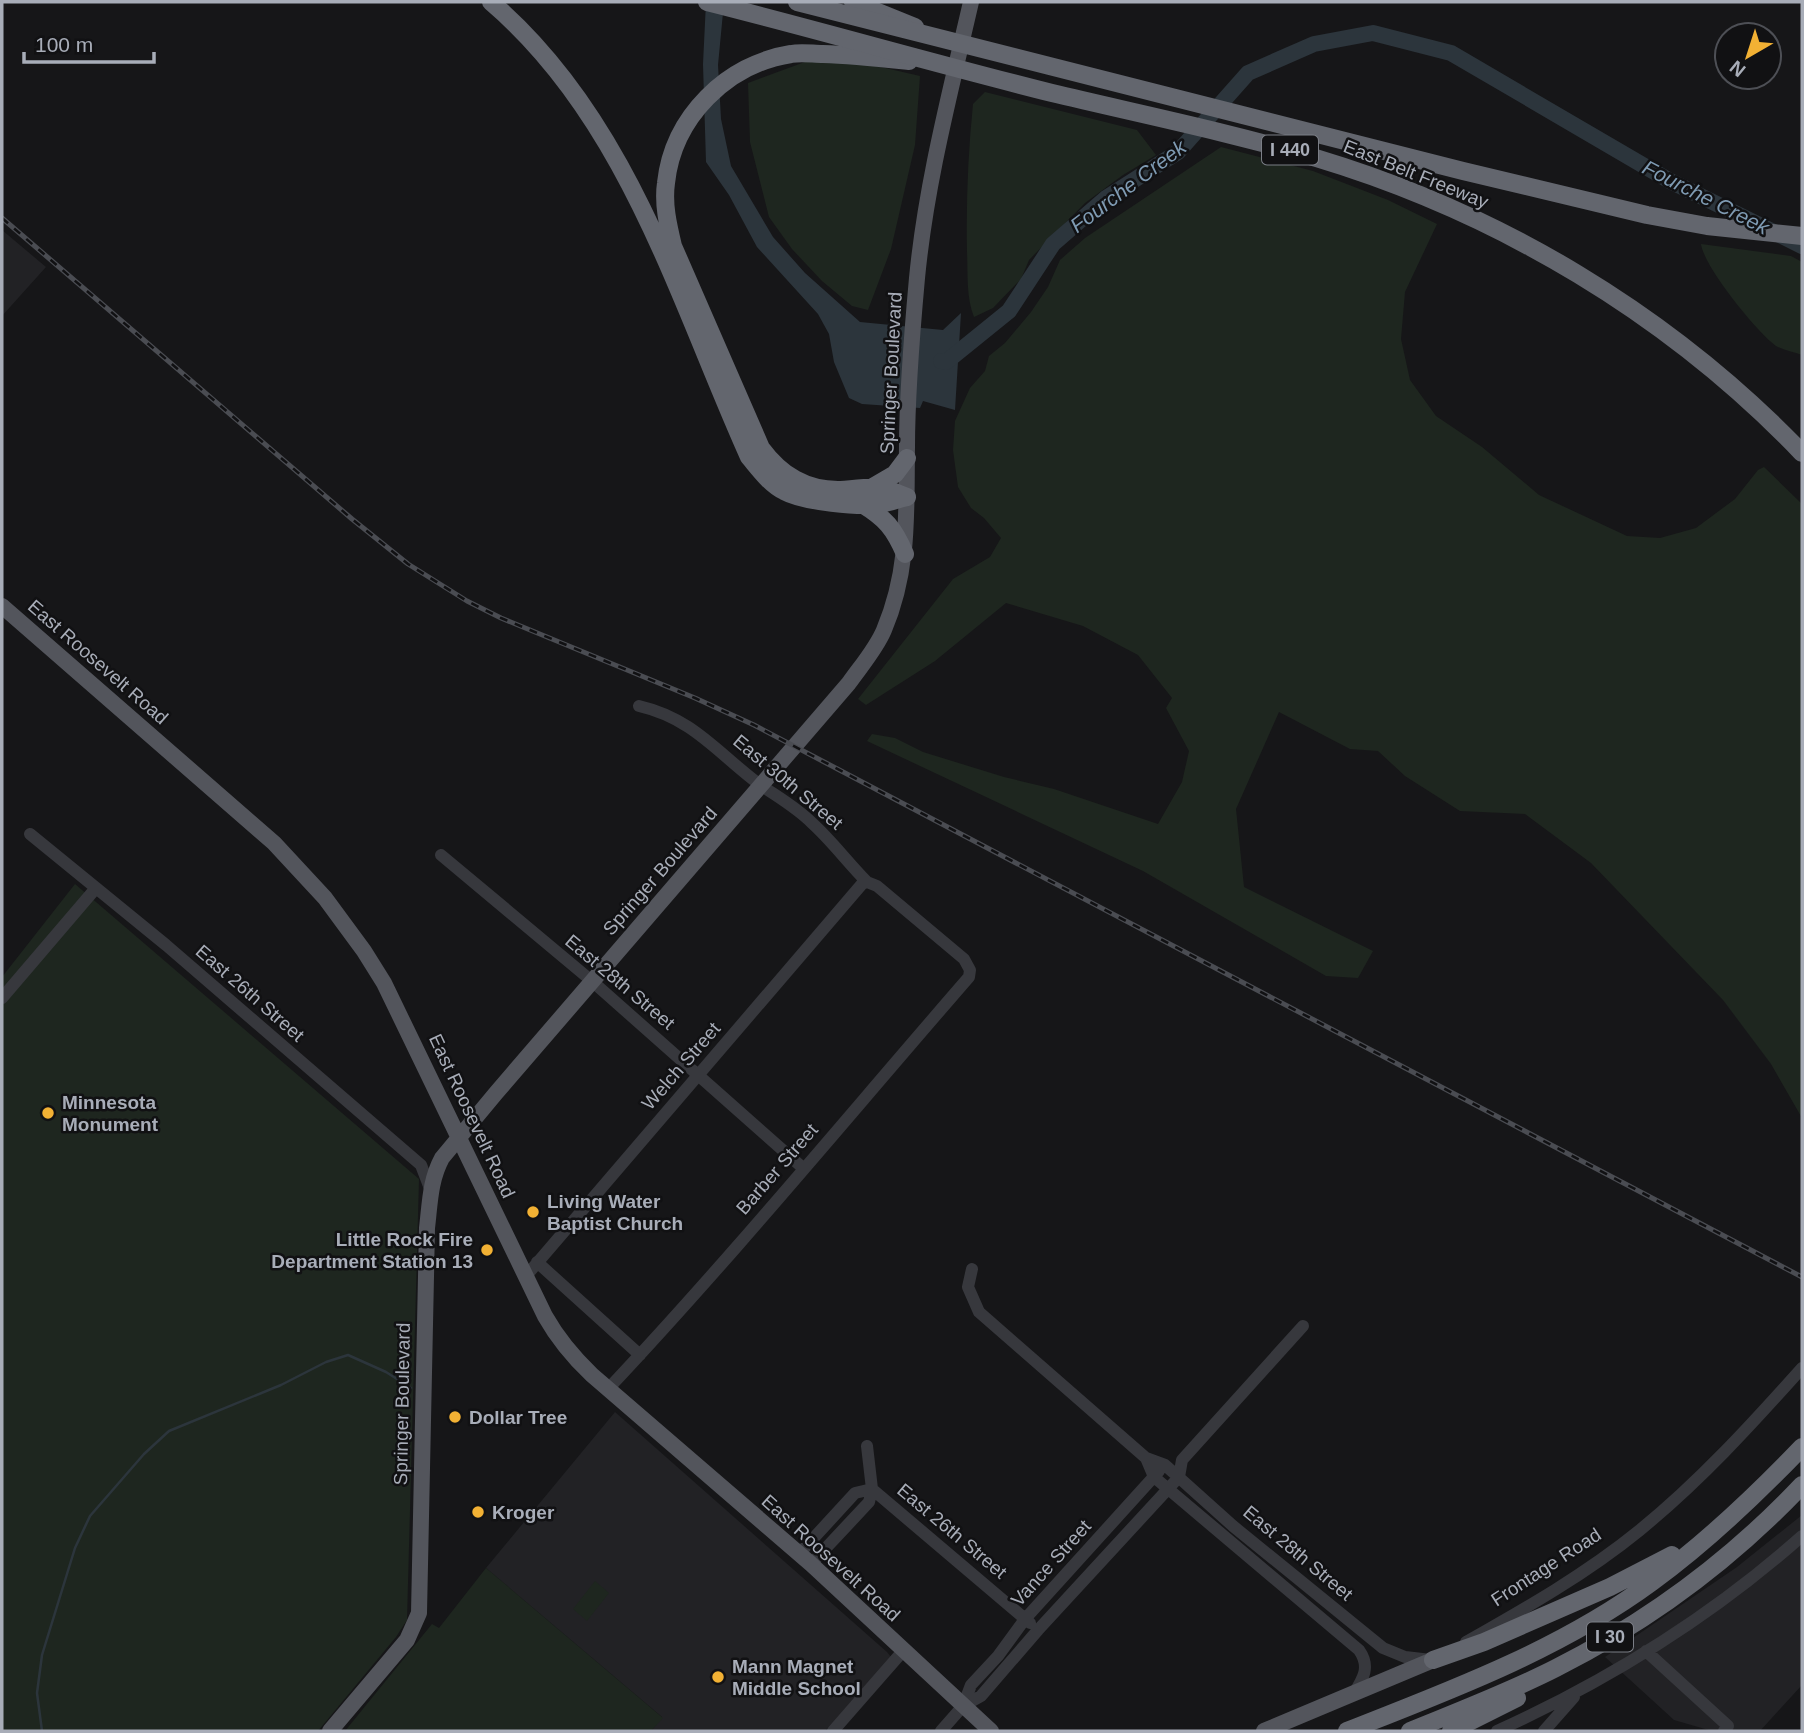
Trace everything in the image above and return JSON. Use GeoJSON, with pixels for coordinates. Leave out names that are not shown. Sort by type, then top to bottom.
{"type":"FeatureCollection","features":[{"type":"Feature","properties":{"kind":"highway"},"geometry":{"type":"LineString","coordinates":[[491,2],[511,18],[552,63],[588,110],[646,216],[749,457],[766,477],[788,485],[818,502],[867,496],[895,474],[907,451]]}},
{"type":"Feature","properties":{"kind":"highway","name":"East Belt Freeway"},"geometry":{"type":"LineString","coordinates":[[707,2],[937,63],[1293,151],[1358,172],[1456,210],[1571,270],[1667,335],[1732,386],[1802,453]]}},
{"type":"Feature","properties":{"kind":"highway","name":"East Belt Freeway"},"geometry":{"type":"LineString","coordinates":[[797,2],[1647,215],[1707,226],[1797,234]]}},
{"type":"Feature","properties":{"kind":"highway"},"geometry":{"type":"LineString","coordinates":[[853,2],[944,39]]}},
{"type":"Feature","properties":{"kind":"highway"},"geometry":{"type":"LineString","coordinates":[[788,485],[761,448],[673,246],[665,211],[666,183],[672,151],[689,120],[706,98],[734,74],[759,62],[793,53],[854,55],[937,63]]}},
{"type":"Feature","properties":{"kind":"highway"},"geometry":{"type":"LineString","coordinates":[[867,496],[879,504],[907,496]]}},
{"type":"Feature","properties":{"kind":"highway"},"geometry":{"type":"LineString","coordinates":[[867,496],[896,533],[905,554]]}},
{"type":"Feature","properties":{"kind":"highway","name":"I 30"},"geometry":{"type":"LineString","coordinates":[[1347,1731],[1479,1678],[1566,1634],[1651,1583],[1758,1494],[1802,1447]]}},
{"type":"Feature","properties":{"kind":"highway","name":"I 30"},"geometry":{"type":"LineString","coordinates":[[1410,1731],[1519,1686],[1587,1652],[1711,1569],[1802,1485]]}},
{"type":"Feature","properties":{"kind":"highway"},"geometry":{"type":"LineString","coordinates":[[1433,1660],[1484,1643],[1610,1587],[1715,1532]]}},
{"type":"Feature","properties":{"kind":"highway"},"geometry":{"type":"LineString","coordinates":[[1451,1731],[1521,1695],[1587,1652]]}},
{"type":"Feature","properties":{"kind":"main road","name":"Springer Boulevard"},"geometry":{"type":"LineString","coordinates":[[330,1731],[407,1640],[419,1613],[427,1228],[431,1191],[437,1168],[459,1137],[849,683],[877,642],[892,607],[905,554],[907,451],[917,277],[930,187],[971,2]]}},
{"type":"Feature","properties":{"kind":"main road","name":"East Roosevelt Road"},"geometry":{"type":"LineString","coordinates":[[2,606],[274,843],[325,898],[365,951],[391,995],[556,1336],[592,1375],[805,1560],[991,1731]]}},
{"type":"Feature","properties":{"kind":"main road","name":"Frontage Road"},"geometry":{"type":"LineString","coordinates":[[1264,1731],[1353,1696],[1433,1660]]}},
{"type":"Feature","properties":{"kind":"street","name":"East 30th Street"},"geometry":{"type":"LineString","coordinates":[[639,706],[667,714],[701,734],[762,785],[810,820],[867,882],[877,886],[964,959],[970,970]]}},
{"type":"Feature","properties":{"kind":"street","name":"East 26th Street"},"geometry":{"type":"LineString","coordinates":[[30,834],[421,1165],[431,1191]]}},
{"type":"Feature","properties":{"kind":"street","name":"East 28th Street"},"geometry":{"type":"LineString","coordinates":[[441,855],[593,982],[803,1168]]}},
{"type":"Feature","properties":{"kind":"street","name":"Welch Street"},"geometry":{"type":"LineString","coordinates":[[526,1276],[862,884],[867,882]]}},
{"type":"Feature","properties":{"kind":"street"},"geometry":{"type":"LineString","coordinates":[[2,998],[96,888]]}},
{"type":"Feature","properties":{"kind":"street","name":"Barber Street"},"geometry":{"type":"LineString","coordinates":[[608,1389],[969,977],[970,970]]}},
{"type":"Feature","properties":{"kind":"street"},"geometry":{"type":"LineString","coordinates":[[537,1262],[640,1355]]}},
{"type":"Feature","properties":{"kind":"street","name":"East 28th Street"},"geometry":{"type":"LineString","coordinates":[[972,1269],[968,1287],[979,1312],[1146,1458],[1165,1465],[1373,1641],[1394,1653],[1433,1660]]}},
{"type":"Feature","properties":{"kind":"street"},"geometry":{"type":"LineString","coordinates":[[1165,1465],[1182,1460],[1303,1326]]}},
{"type":"Feature","properties":{"kind":"street","name":"Frontage Road"},"geometry":{"type":"LineString","coordinates":[[1433,1660],[1550,1593],[1638,1531],[1716,1462],[1802,1368]]}},
{"type":"Feature","properties":{"kind":"street"},"geometry":{"type":"LineString","coordinates":[[805,1560],[869,1502],[872,1489],[866,1446]]}},
{"type":"Feature","properties":{"kind":"street","name":"East 28th Street"},"geometry":{"type":"LineString","coordinates":[[1146,1458],[1154,1477],[1359,1650],[1366,1666],[1353,1696]]}},
{"type":"Feature","properties":{"kind":"street"},"geometry":{"type":"LineString","coordinates":[[1179,1477],[1182,1460]]}},
{"type":"Feature","properties":{"kind":"street","name":"Vance Street"},"geometry":{"type":"LineString","coordinates":[[963,1706],[971,1685],[998,1656],[1026,1619],[1165,1465]]}},
{"type":"Feature","properties":{"kind":"street","name":"Vance Street"},"geometry":{"type":"LineString","coordinates":[[941,1731],[963,1706],[981,1696],[1179,1477]]}},
{"type":"Feature","properties":{"kind":"street","name":"East 26th Street"},"geometry":{"type":"LineString","coordinates":[[872,1489],[1038,1630]]}},
{"type":"Feature","properties":{"kind":"street"},"geometry":{"type":"LineString","coordinates":[[1497,1731],[1515,1728],[1646,1651],[1745,1583],[1802,1536]]}},
{"type":"Feature","properties":{"kind":"street"},"geometry":{"type":"LineString","coordinates":[[833,1731],[903,1651]]}},
{"type":"Feature","properties":{"kind":"street"},"geometry":{"type":"LineString","coordinates":[[1646,1651],[1726,1729]]}},
{"type":"Feature","properties":{"kind":"street"},"geometry":{"type":"LineString","coordinates":[[1544,1731],[1580,1689]]}},
{"type":"Feature","properties":{"kind":"shaded area"},"geometry":{"type":"Polygon","coordinates":[[[706,2],[724,2],[718,65],[721,119],[731,166],[773,237],[805,273],[860,322],[943,330],[961,313],[955,410],[923,401],[920,408],[862,404],[849,398],[834,362],[829,334],[818,314],[757,247],[729,195],[706,162],[703,64],[706,2]]]}},
{"type":"Feature","properties":{"kind":"shaded area"},"geometry":{"type":"Polygon","coordinates":[[[813,59],[868,64],[920,76],[915,145],[891,249],[868,310],[852,306],[822,281],[792,249],[769,217],[750,142],[748,83],[813,59]]]}},
{"type":"Feature","properties":{"kind":"shaded area"},"geometry":{"type":"Polygon","coordinates":[[[985,92],[1137,130],[1156,155],[1085,203],[1029,260],[1021,279],[993,308],[974,317],[968,277],[969,160],[973,104],[985,92]]]}},
{"type":"Feature","properties":{"kind":"shaded area"},"geometry":{"type":"Polygon","coordinates":[[[1221,147],[1313,171],[1388,200],[1437,224],[1405,292],[1401,339],[1410,380],[1436,416],[1482,447],[1539,495],[1627,536],[1660,538],[1696,528],[1735,499],[1758,470],[1764,467],[1802,504],[1802,1118],[1771,1064],[1723,1000],[1591,863],[1525,814],[1460,811],[1405,776],[1378,751],[1350,749],[1279,712],[1236,809],[1244,887],[1373,951],[1358,978],[1326,976],[1143,871],[867,741],[872,734],[895,738],[923,752],[1054,789],[1158,824],[1182,782],[1189,751],[1166,708],[1172,698],[1138,655],[1083,626],[1006,603],[935,661],[866,705],[858,699],[953,579],[990,557],[1001,538],[984,518],[971,508],[958,487],[953,450],[955,421],[970,388],[985,371],[989,356],[1005,343],[1031,312],[1048,287],[1060,260],[1085,238],[1221,147]]]}},
{"type":"Feature","properties":{"kind":"shaded area"},"geometry":{"type":"Polygon","coordinates":[[[2,230],[46,267],[2,316],[2,230]]]}},
{"type":"Feature","properties":{"kind":"shaded area"},"geometry":{"type":"Polygon","coordinates":[[[1701,244],[1791,256],[1802,262],[1802,355],[1776,346],[1756,327],[1711,268],[1701,244]]]}},
{"type":"Feature","properties":{"kind":"shaded area"},"geometry":{"type":"Polygon","coordinates":[[[75,884],[419,1179],[407,1620],[318,1731],[2,1731],[2,977],[75,884]]]}},
{"type":"Feature","properties":{"kind":"shaded area"},"geometry":{"type":"Polygon","coordinates":[[[615,1412],[891,1657],[825,1731],[651,1731],[662,1717],[486,1568],[615,1412]]]}},
{"type":"Feature","properties":{"kind":"shaded area"},"geometry":{"type":"Polygon","coordinates":[[[1802,1515],[1802,1685],[1760,1731],[1712,1731],[1674,1720],[1605,1657],[1737,1567],[1802,1515]]]}},
{"type":"Feature","properties":{"kind":"shaded area"},"geometry":{"type":"Polygon","coordinates":[[[486,1568],[663,1718],[651,1731],[345,1731],[432,1624],[439,1628],[486,1568]]]}},
{"type":"Feature","properties":{"kind":"shaded area"},"geometry":{"type":"Polygon","coordinates":[[[595,1581],[609,1593],[587,1621],[573,1609],[595,1581]]]}},
{"type":"Feature","properties":{"kind":"waterway","name":"Fourche Creek"},"geometry":{"type":"LineString","coordinates":[[941,361],[946,362],[1009,311],[1053,244],[1106,198],[1178,152],[1248,73],[1314,44],[1373,33],[1451,53],[1670,181],[1802,246]]}},
{"type":"Feature","properties":{"kind":"waterway"},"geometry":{"type":"LineString","coordinates":[[42,1731],[37,1693],[42,1655],[75,1548],[90,1516],[144,1454],[169,1431],[281,1385],[326,1362],[348,1355],[386,1372],[411,1388]]}},
{"type":"Feature","properties":{"kind":"railway"},"geometry":{"type":"LineString","coordinates":[[2,218],[352,519],[408,564],[467,601],[501,618],[754,725],[1802,1277]]}},
{"type":"Feature","properties":{"kind":"place","name":"Minnesota Monument"},"geometry":{"type":"Point","coordinates":[48,1113]}},
{"type":"Feature","properties":{"kind":"place","name":"Living Water Baptist Church"},"geometry":{"type":"Point","coordinates":[533,1212]}},
{"type":"Feature","properties":{"kind":"place","name":"Little Rock Fire Department Station 13"},"geometry":{"type":"Point","coordinates":[487,1250]}},
{"type":"Feature","properties":{"kind":"place","name":"Dollar Tree"},"geometry":{"type":"Point","coordinates":[455,1417]}},
{"type":"Feature","properties":{"kind":"place","name":"Kroger"},"geometry":{"type":"Point","coordinates":[478,1512]}},
{"type":"Feature","properties":{"kind":"place","name":"Mann Magnet Middle School"},"geometry":{"type":"Point","coordinates":[718,1677]}}]}
